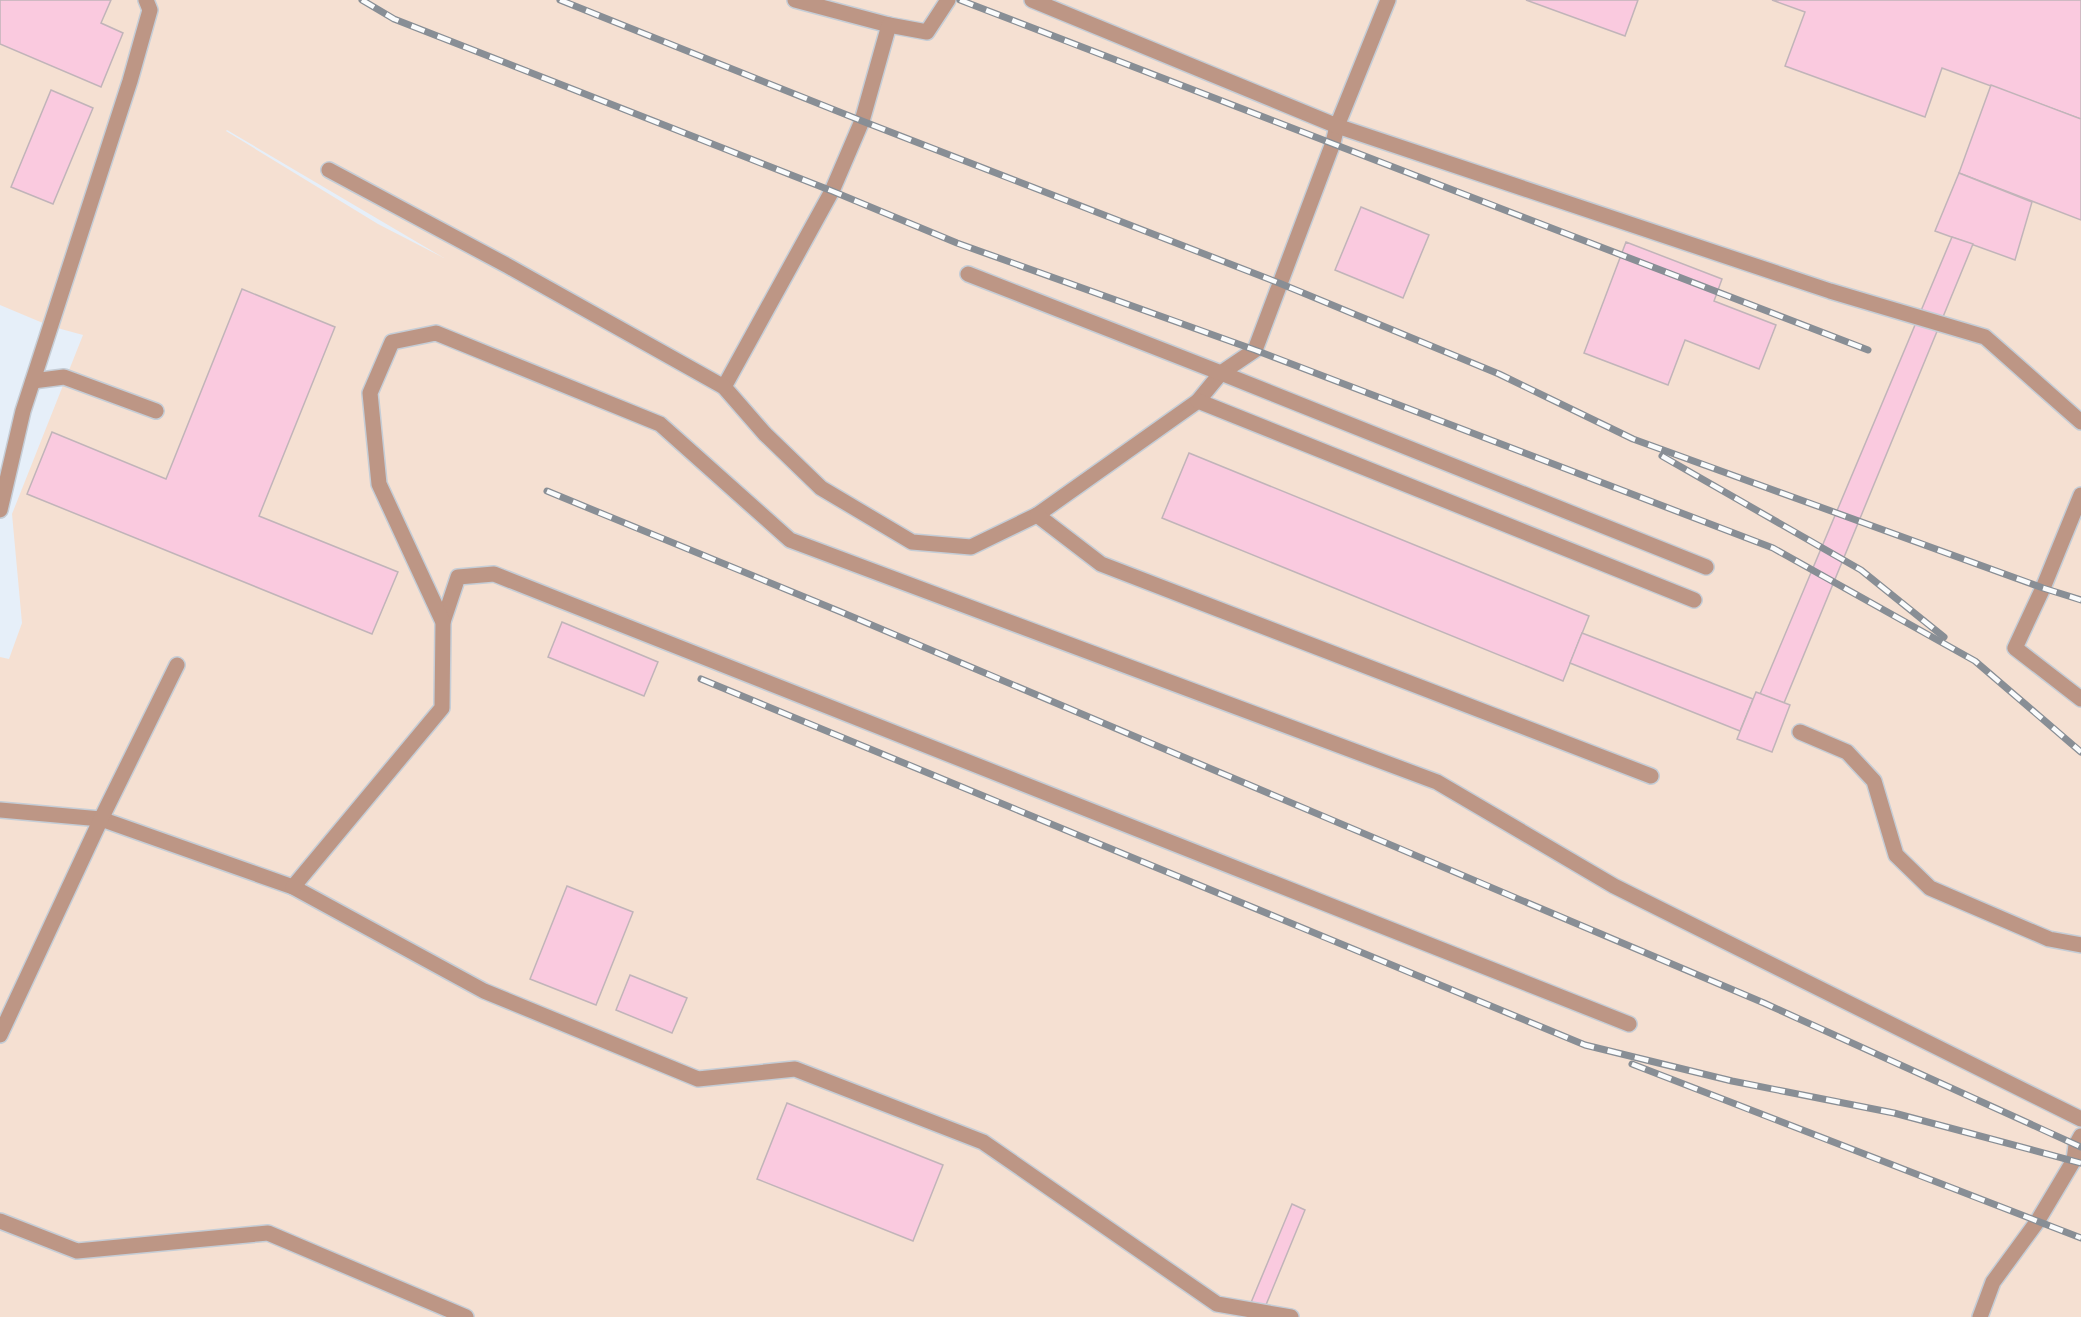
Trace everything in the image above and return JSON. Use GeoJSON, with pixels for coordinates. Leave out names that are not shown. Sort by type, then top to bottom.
{"type":"FeatureCollection","features":[{"type":"Feature","properties":{"kind":"lane"},"geometry":{"type":"LineString","coordinates":[[0,510],[23,411],[130,81],[150,10],[146,0]]}},
{"type":"Feature","properties":{"kind":"lane"},"geometry":{"type":"LineString","coordinates":[[795,0],[889,25],[927,32],[948,0]]}},
{"type":"Feature","properties":{"kind":"lane"},"geometry":{"type":"LineString","coordinates":[[1032,0],[1337,126],[1830,291],[1985,337],[2081,422]]}},
{"type":"Feature","properties":{"kind":"lane"},"geometry":{"type":"LineString","coordinates":[[329,170],[508,266],[724,387],[765,434],[821,488],[912,542],[971,547],[1036,515],[1198,401],[1221,373],[1255,350],[1334,143],[1337,126],[1388,0]]}},
{"type":"Feature","properties":{"kind":"lane"},"geometry":{"type":"LineString","coordinates":[[724,387],[832,191],[862,121],[889,25]]}},
{"type":"Feature","properties":{"kind":"lane"},"geometry":{"type":"LineString","coordinates":[[968,274],[1706,567]]}},
{"type":"Feature","properties":{"kind":"lane"},"geometry":{"type":"LineString","coordinates":[[443,622],[379,484],[370,393],[392,342],[436,333],[660,424],[790,540],[1437,782],[1614,886],[2081,1119]]}},
{"type":"Feature","properties":{"kind":"lane"},"geometry":{"type":"LineString","coordinates":[[33,381],[64,377],[156,411]]}},
{"type":"Feature","properties":{"kind":"lane"},"geometry":{"type":"LineString","coordinates":[[1198,401],[1694,600]]}},
{"type":"Feature","properties":{"kind":"lane"},"geometry":{"type":"LineString","coordinates":[[2081,495],[2043,588],[2015,648],[2081,699]]}},
{"type":"Feature","properties":{"kind":"lane"},"geometry":{"type":"LineString","coordinates":[[1036,515],[1101,564],[1651,776]]}},
{"type":"Feature","properties":{"kind":"lane"},"geometry":{"type":"LineString","coordinates":[[294,887],[442,708],[443,622],[458,577],[494,574],[1629,1024]]}},
{"type":"Feature","properties":{"kind":"lane"},"geometry":{"type":"LineString","coordinates":[[0,1035],[101,819],[177,665]]}},
{"type":"Feature","properties":{"kind":"lane"},"geometry":{"type":"LineString","coordinates":[[1800,732],[1847,752],[1874,781],[1896,855],[1930,888],[2049,939],[2081,945]]}},
{"type":"Feature","properties":{"kind":"lane"},"geometry":{"type":"LineString","coordinates":[[0,810],[101,819],[294,887],[484,991],[698,1079],[795,1069],[983,1142],[1217,1304],[1232,1317]]}},
{"type":"Feature","properties":{"kind":"lane"},"geometry":{"type":"LineString","coordinates":[[1980,1317],[1993,1282],[2037,1222],[2074,1160],[2076,1145],[2081,1136]]}},
{"type":"Feature","properties":{"kind":"lane"},"geometry":{"type":"LineString","coordinates":[[0,1221],[77,1251],[268,1233],[466,1317]]}},
{"type":"Feature","properties":{"kind":"lane"},"geometry":{"type":"LineString","coordinates":[[1217,1304],[1291,1317]]}},
{"type":"Feature","properties":{"kind":"shaded area"},"geometry":{"type":"Polygon","coordinates":[[[0,0],[2081,0],[2081,1317],[0,1317],[0,657],[9,659],[22,623],[12,514],[83,335],[50,326],[0,305],[0,0]],[[227,130],[378,224],[444,258],[227,130]]]}},
{"type":"Feature","properties":{"kind":"building"},"geometry":{"type":"Polygon","coordinates":[[[0,0],[111,0],[101,23],[123,33],[101,87],[0,44],[0,0]]]}},
{"type":"Feature","properties":{"kind":"building"},"geometry":{"type":"Polygon","coordinates":[[[1526,0],[1638,0],[1625,36],[1526,0]]]}},
{"type":"Feature","properties":{"kind":"building"},"geometry":{"type":"Polygon","coordinates":[[[1772,0],[2081,0],[2081,119],[1942,68],[1925,117],[1785,66],[1805,12],[1772,0]]]}},
{"type":"Feature","properties":{"kind":"building"},"geometry":{"type":"Polygon","coordinates":[[[1991,85],[2081,119],[2081,220],[1959,173],[1991,85]]]}},
{"type":"Feature","properties":{"kind":"building"},"geometry":{"type":"Polygon","coordinates":[[[51,90],[93,108],[53,204],[11,187],[51,90]]]}},
{"type":"Feature","properties":{"kind":"building"},"geometry":{"type":"Polygon","coordinates":[[[1959,173],[2032,202],[2015,260],[1935,231],[1959,173]]]}},
{"type":"Feature","properties":{"kind":"building"},"geometry":{"type":"Polygon","coordinates":[[[1361,207],[1429,235],[1403,298],[1335,270],[1361,207]]]}},
{"type":"Feature","properties":{"kind":"building"},"geometry":{"type":"Polygon","coordinates":[[[1952,237],[1973,244],[1784,703],[1760,694],[1952,237]]]}},
{"type":"Feature","properties":{"kind":"building"},"geometry":{"type":"Polygon","coordinates":[[[1626,242],[1722,279],[1714,301],[1776,325],[1759,369],[1685,340],[1668,385],[1584,353],[1626,242]]]}},
{"type":"Feature","properties":{"kind":"building"},"geometry":{"type":"Polygon","coordinates":[[[242,289],[335,327],[259,516],[398,572],[372,634],[27,494],[52,432],[166,479],[242,289]]]}},
{"type":"Feature","properties":{"kind":"building"},"geometry":{"type":"Polygon","coordinates":[[[1189,453],[1589,616],[1563,681],[1162,518],[1189,453]]]}},
{"type":"Feature","properties":{"kind":"building"},"geometry":{"type":"Polygon","coordinates":[[[562,622],[658,662],[644,696],[548,657],[562,622]]]}},
{"type":"Feature","properties":{"kind":"building"},"geometry":{"type":"Polygon","coordinates":[[[1582,633],[1753,699],[1740,731],[1570,663],[1582,633]]]}},
{"type":"Feature","properties":{"kind":"building"},"geometry":{"type":"Polygon","coordinates":[[[1756,692],[1790,705],[1772,752],[1737,739],[1756,692]]]}},
{"type":"Feature","properties":{"kind":"building"},"geometry":{"type":"Polygon","coordinates":[[[567,886],[633,912],[596,1005],[530,979],[567,886]]]}},
{"type":"Feature","properties":{"kind":"building"},"geometry":{"type":"Polygon","coordinates":[[[630,975],[687,998],[672,1033],[616,1010],[630,975]]]}},
{"type":"Feature","properties":{"kind":"building"},"geometry":{"type":"Polygon","coordinates":[[[787,1103],[943,1165],[913,1241],[757,1179],[787,1103]]]}},
{"type":"Feature","properties":{"kind":"building"},"geometry":{"type":"Polygon","coordinates":[[[1292,1204],[1305,1210],[1261,1317],[1245,1317],[1292,1204]]]}},
{"type":"Feature","properties":{"kind":"railway"},"geometry":{"type":"LineString","coordinates":[[362,0],[394,19],[832,191],[957,243],[1255,350],[1773,548],[1975,661],[2081,752]]}},
{"type":"Feature","properties":{"kind":"railway"},"geometry":{"type":"LineString","coordinates":[[560,0],[862,121],[1279,283],[1499,374],[1633,439],[2081,600]]}},
{"type":"Feature","properties":{"kind":"railway"},"geometry":{"type":"LineString","coordinates":[[960,0],[1868,350]]}},
{"type":"Feature","properties":{"kind":"railway"},"geometry":{"type":"LineString","coordinates":[[1662,456],[1861,570],[1944,637]]}},
{"type":"Feature","properties":{"kind":"railway"},"geometry":{"type":"LineString","coordinates":[[547,491],[841,612],[1764,1003],[2081,1147]]}},
{"type":"Feature","properties":{"kind":"railway"},"geometry":{"type":"LineString","coordinates":[[701,679],[1585,1045],[1732,1081],[1894,1113],[2081,1163]]}},
{"type":"Feature","properties":{"kind":"railway"},"geometry":{"type":"LineString","coordinates":[[1632,1064],[2081,1238]]}}]}
